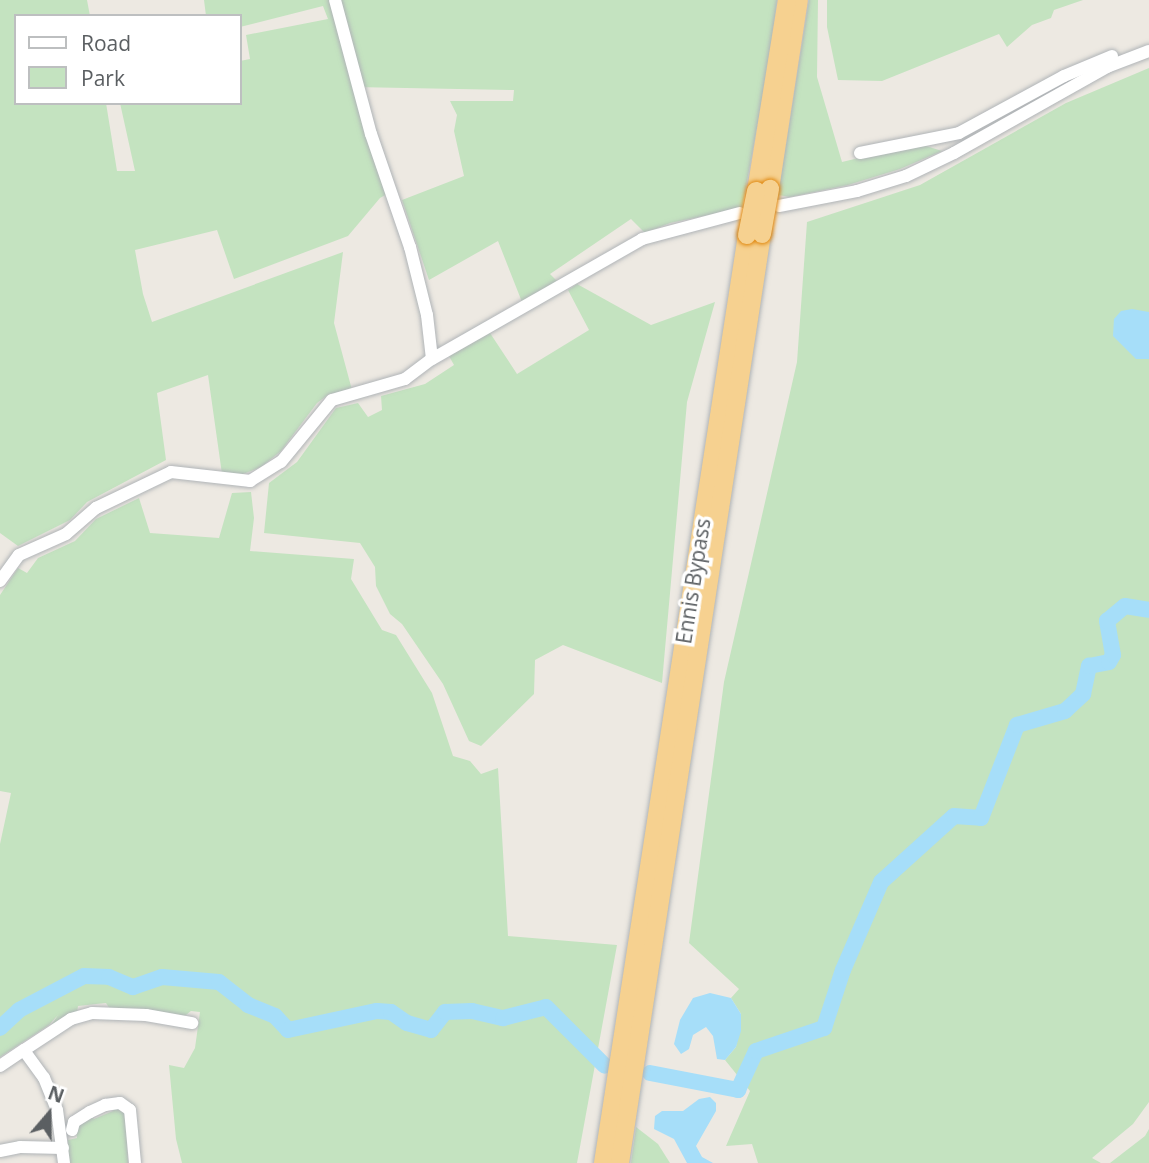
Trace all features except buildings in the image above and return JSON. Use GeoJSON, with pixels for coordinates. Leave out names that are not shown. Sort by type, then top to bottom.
{"type":"FeatureCollection","features":[{"type":"Feature","properties":{"kind":"highway","name":"Ennis Bypass"},"geometry":{"type":"LineString","coordinates":[[763,190],[787,0]]}},
{"type":"Feature","properties":{"kind":"highway","name":"Ennis Bypass"},"geometry":{"type":"LineString","coordinates":[[603,1163],[755,234],[799,0]]}},
{"type":"Feature","properties":{"kind":"highway","name":"Ennis Bypass"},"geometry":{"type":"LineString","coordinates":[[620,1163],[755,234]]}},
{"type":"Feature","properties":{"kind":"street"},"geometry":{"type":"LineString","coordinates":[[335,0],[371,134],[410,247],[427,315],[432,359]]}},
{"type":"Feature","properties":{"kind":"street"},"geometry":{"type":"LineString","coordinates":[[779,206],[857,191],[906,176],[954,153],[1068,81],[1149,51]]}},
{"type":"Feature","properties":{"kind":"street"},"geometry":{"type":"LineString","coordinates":[[860,153],[959,133],[1122,52]]}},
{"type":"Feature","properties":{"kind":"street"},"geometry":{"type":"LineString","coordinates":[[946,135],[954,153]]}},
{"type":"Feature","properties":{"kind":"street"},"geometry":{"type":"LineString","coordinates":[[0,581],[19,555],[66,534],[96,508],[171,471],[250,481],[281,462],[332,400],[405,379],[432,359],[642,239],[740,213]]}},
{"type":"Feature","properties":{"kind":"street"},"geometry":{"type":"LineString","coordinates":[[0,1066],[71,1019],[92,1013],[146,1015],[192,1023]]}},
{"type":"Feature","properties":{"kind":"street"},"geometry":{"type":"LineString","coordinates":[[24,1050],[44,1078],[57,1110],[64,1163]]}},
{"type":"Feature","properties":{"kind":"street"},"geometry":{"type":"LineString","coordinates":[[72,1130],[74,1122],[90,1112],[120,1103],[130,1110],[135,1163]]}},
{"type":"Feature","properties":{"kind":"street"},"geometry":{"type":"LineString","coordinates":[[0,1151],[20,1147],[63,1148]]}},
{"type":"Feature","properties":{"kind":"green space"},"geometry":{"type":"Polygon","coordinates":[[[0,0],[87,0],[90,14],[14,14],[14,105],[106,105],[117,171],[135,171],[120,105],[242,105],[242,61],[250,59],[246,35],[328,19],[323,6],[242,26],[242,14],[206,14],[204,0],[777,0],[769,63],[742,208],[670,223],[645,233],[631,219],[550,274],[557,281],[522,302],[498,241],[429,280],[402,200],[464,176],[454,131],[457,115],[450,101],[513,101],[514,90],[354,87],[387,194],[380,198],[348,236],[234,279],[217,230],[135,250],[143,294],[152,322],[343,252],[334,323],[352,390],[329,394],[317,403],[281,451],[261,467],[243,474],[222,474],[208,375],[157,393],[166,460],[87,502],[70,520],[18,546],[0,533],[0,0]]]}},
{"type":"Feature","properties":{"kind":"green space"},"geometry":{"type":"Polygon","coordinates":[[[809,0],[818,0],[817,77],[842,162],[923,145],[942,151],[900,169],[848,185],[790,197],[778,195],[809,0]]]}},
{"type":"Feature","properties":{"kind":"green space"},"geometry":{"type":"Polygon","coordinates":[[[827,0],[1083,0],[1054,10],[1051,18],[1032,25],[1007,47],[999,34],[882,81],[838,80],[827,27],[827,0]]]}},
{"type":"Feature","properties":{"kind":"green space"},"geometry":{"type":"Polygon","coordinates":[[[1149,68],[1149,1102],[1133,1124],[1092,1158],[1101,1163],[758,1163],[752,1144],[726,1146],[750,1091],[725,1060],[736,1047],[741,1014],[731,998],[739,989],[689,943],[724,682],[797,362],[807,222],[920,185],[1066,103],[1149,68]]]}},
{"type":"Feature","properties":{"kind":"green space"},"geometry":{"type":"Polygon","coordinates":[[[577,284],[651,325],[715,302],[687,402],[662,683],[563,645],[535,660],[534,694],[481,746],[469,741],[443,684],[402,624],[390,614],[376,586],[375,567],[360,543],[264,533],[269,483],[297,462],[336,408],[358,403],[368,417],[382,410],[381,396],[425,384],[454,365],[449,356],[490,333],[517,374],[589,330],[568,290],[577,284]]]}},
{"type":"Feature","properties":{"kind":"green space"},"geometry":{"type":"Polygon","coordinates":[[[251,492],[254,518],[250,551],[354,559],[351,579],[382,630],[396,635],[432,693],[453,756],[470,761],[481,774],[498,768],[508,936],[617,945],[577,1163],[182,1163],[176,1139],[169,1065],[184,1068],[195,1048],[200,1012],[191,1011],[182,1018],[110,1009],[106,1003],[78,1006],[77,1013],[52,1024],[58,1015],[49,1025],[0,1057],[0,844],[11,793],[0,791],[0,595],[18,568],[27,573],[38,558],[75,541],[96,519],[139,498],[150,533],[219,538],[232,493],[251,492]]]}},
{"type":"Feature","properties":{"kind":"green space"},"geometry":{"type":"Polygon","coordinates":[[[114,1108],[123,1108],[126,1117],[128,1163],[68,1163],[68,1140],[77,1138],[76,1130],[80,1124],[91,1116],[94,1119],[113,1111],[114,1108]]]}},
{"type":"Feature","properties":{"kind":"green space"},"geometry":{"type":"Polygon","coordinates":[[[636,1127],[658,1144],[670,1163],[631,1163],[636,1127]]]}},
{"type":"Feature","properties":{"kind":"green space"},"geometry":{"type":"Polygon","coordinates":[[[1149,1129],[1149,1163],[1110,1163],[1145,1136],[1149,1129]]]}},
{"type":"Feature","properties":{"kind":"water"},"geometry":{"type":"Polygon","coordinates":[[[1132,309],[1149,312],[1149,359],[1136,359],[1113,336],[1114,319],[1121,311],[1132,309]]]}},
{"type":"Feature","properties":{"kind":"water"},"geometry":{"type":"Polygon","coordinates":[[[710,993],[731,998],[741,1014],[741,1031],[736,1047],[725,1060],[717,1059],[713,1036],[706,1027],[693,1035],[689,1049],[681,1054],[674,1044],[680,1020],[693,998],[710,993]]]}},
{"type":"Feature","properties":{"kind":"water"},"geometry":{"type":"Polygon","coordinates":[[[710,1097],[716,1103],[716,1111],[696,1146],[702,1157],[713,1163],[687,1163],[674,1139],[654,1129],[655,1116],[662,1111],[683,1111],[699,1099],[710,1097]]]}},
{"type":"Feature","properties":{"kind":"waterway"},"geometry":{"type":"LineString","coordinates":[[650,1073],[738,1090],[756,1051],[824,1028],[843,970],[881,882],[954,816],[981,818],[1017,725],[1065,711],[1083,694],[1089,666],[1109,662],[1113,655],[1107,621],[1125,606],[1149,610]]}},
{"type":"Feature","properties":{"kind":"waterway"},"geometry":{"type":"LineString","coordinates":[[0,1028],[19,1010],[84,976],[109,977],[133,987],[162,977],[219,982],[248,1005],[275,1016],[288,1030],[377,1011],[391,1012],[407,1023],[431,1030],[445,1012],[472,1011],[503,1018],[546,1007],[605,1066]]}}]}
